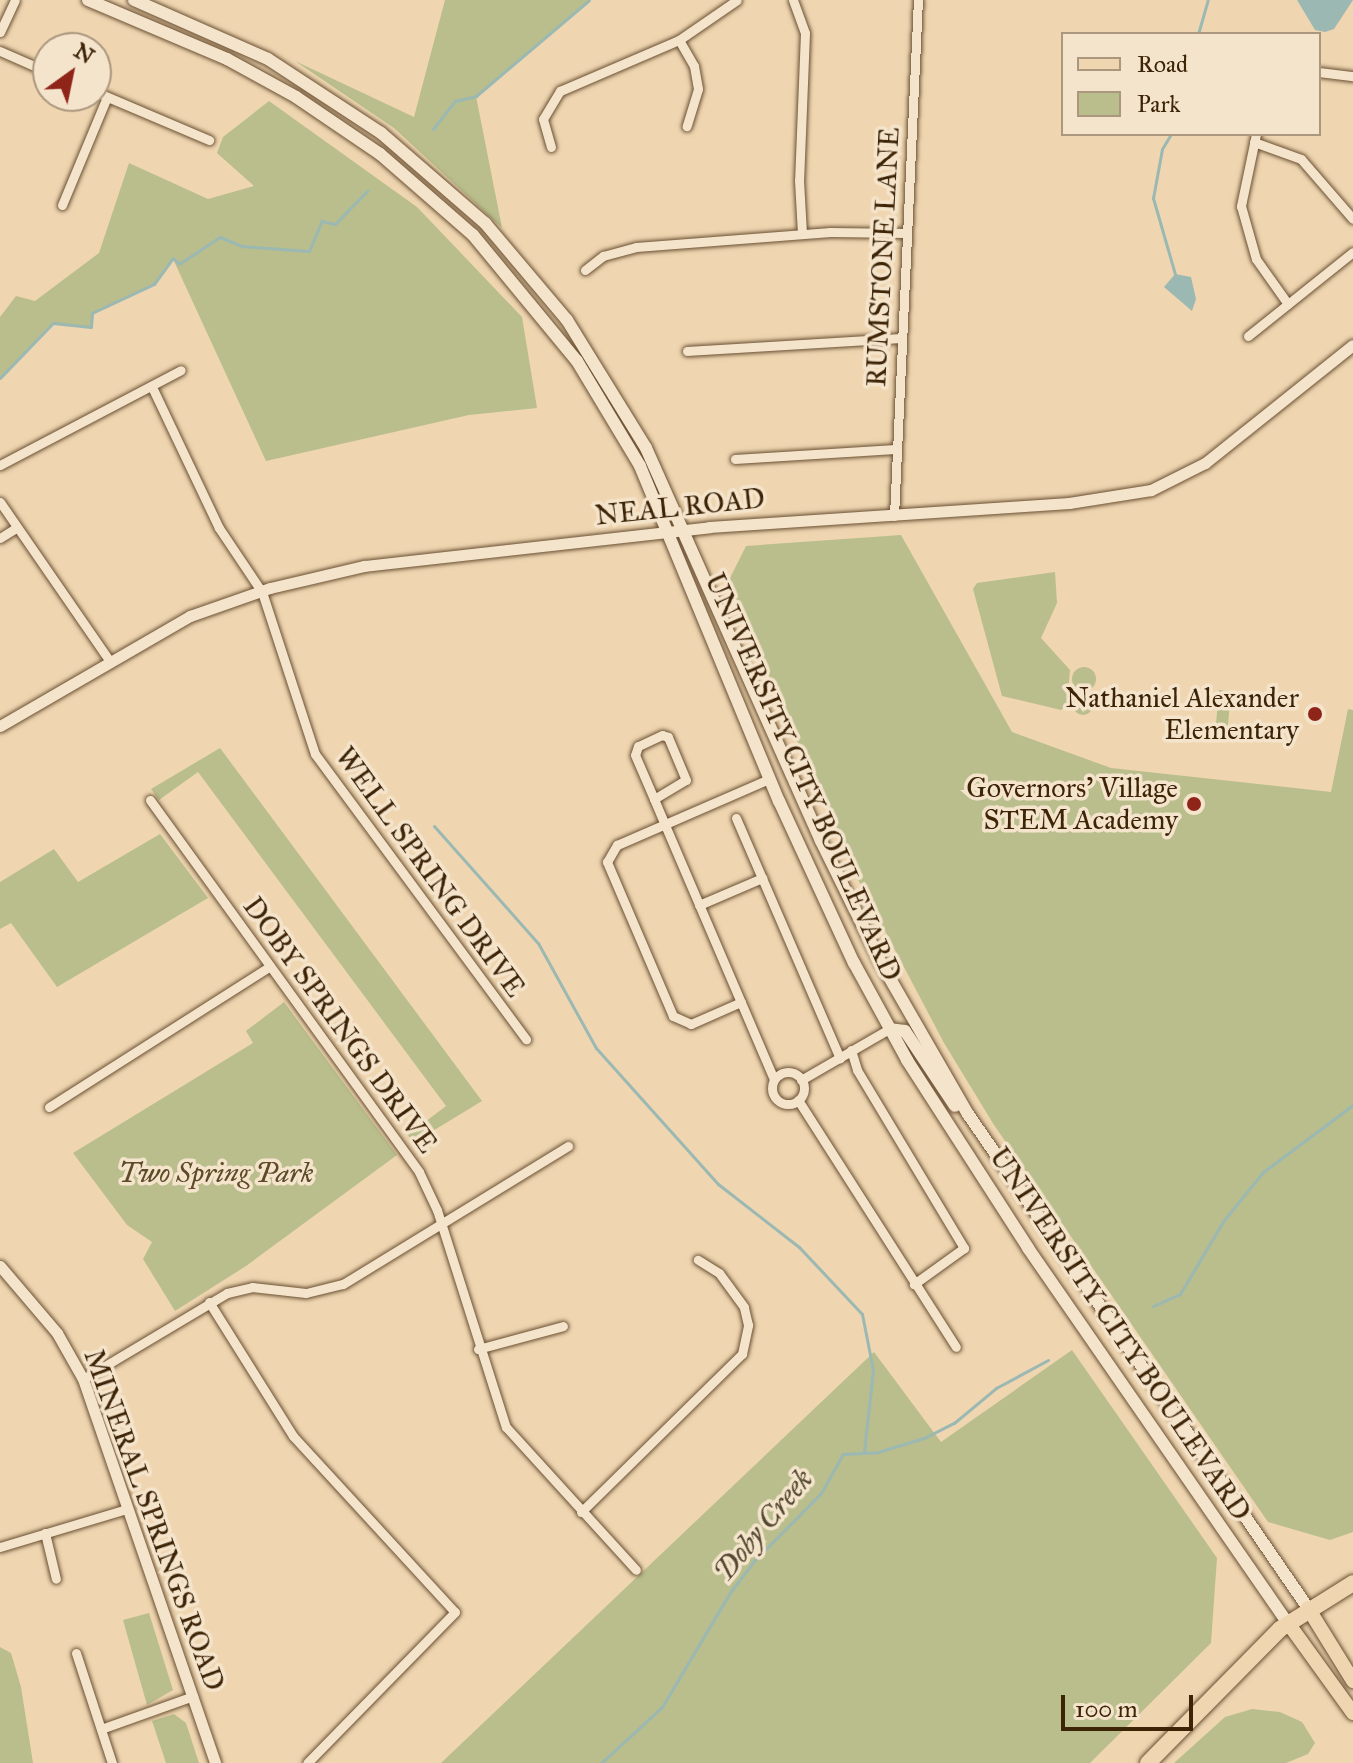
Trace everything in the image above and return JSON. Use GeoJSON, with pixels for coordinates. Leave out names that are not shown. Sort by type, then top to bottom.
{"type":"FeatureCollection","features":[{"type":"Feature","properties":{"kind":"highway"},"geometry":{"type":"LineString","coordinates":[[1148,1763],[1288,1623],[1353,1583]]}},
{"type":"Feature","properties":{"kind":"main road","name":"UNIVERSITY CITY BOULEVARD"},"geometry":{"type":"LineString","coordinates":[[88,0],[227,59],[297,97],[380,154],[444,208],[502,265],[577,361],[640,466],[769,779],[889,1029],[994,1198],[1353,1713]]}},
{"type":"Feature","properties":{"kind":"main road","name":"UNIVERSITY CITY BOULEVARD"},"geometry":{"type":"LineString","coordinates":[[134,0],[238,43],[295,74],[408,153],[464,203],[553,302],[597,363],[642,441],[852,906],[968,1114],[1308,1608],[1353,1681]]}},
{"type":"Feature","properties":{"kind":"main road"},"geometry":{"type":"LineString","coordinates":[[889,1029],[903,1028],[955,1106],[968,1114]]}},
{"type":"Feature","properties":{"kind":"street"},"geometry":{"type":"LineString","coordinates":[[0,32],[15,0]]}},
{"type":"Feature","properties":{"kind":"street"},"geometry":{"type":"LineString","coordinates":[[551,147],[543,119],[560,91],[679,40],[737,0]]}},
{"type":"Feature","properties":{"kind":"street"},"geometry":{"type":"LineString","coordinates":[[793,0],[805,33],[799,180],[802,234]]}},
{"type":"Feature","properties":{"kind":"street","name":"RUMSTONE LANE"},"geometry":{"type":"LineString","coordinates":[[894,516],[918,0]]}},
{"type":"Feature","properties":{"kind":"street"},"geometry":{"type":"LineString","coordinates":[[679,40],[694,66],[698,89],[687,126]]}},
{"type":"Feature","properties":{"kind":"street"},"geometry":{"type":"LineString","coordinates":[[0,51],[32,65]]}},
{"type":"Feature","properties":{"kind":"street"},"geometry":{"type":"LineString","coordinates":[[1321,72],[1353,76]]}},
{"type":"Feature","properties":{"kind":"street"},"geometry":{"type":"LineString","coordinates":[[112,99],[209,140]]}},
{"type":"Feature","properties":{"kind":"street"},"geometry":{"type":"LineString","coordinates":[[62,205],[101,112]]}},
{"type":"Feature","properties":{"kind":"street"},"geometry":{"type":"LineString","coordinates":[[1288,304],[1256,259],[1241,206],[1255,138],[1301,159],[1353,219]]}},
{"type":"Feature","properties":{"kind":"street"},"geometry":{"type":"LineString","coordinates":[[585,270],[621,249],[802,234],[907,233]]}},
{"type":"Feature","properties":{"kind":"street"},"geometry":{"type":"LineString","coordinates":[[1248,336],[1353,252]]}},
{"type":"Feature","properties":{"kind":"street"},"geometry":{"type":"LineString","coordinates":[[687,351],[901,338]]}},
{"type":"Feature","properties":{"kind":"street","name":"NEAL ROAD"},"geometry":{"type":"LineString","coordinates":[[0,726],[109,660],[190,616],[262,592],[364,566],[684,530],[1079,502],[1166,484],[1205,463],[1353,345]]}},
{"type":"Feature","properties":{"kind":"street"},"geometry":{"type":"LineString","coordinates":[[0,465],[181,370]]}},
{"type":"Feature","properties":{"kind":"street","name":"WELL SPRING DRIVE"},"geometry":{"type":"LineString","coordinates":[[152,387],[219,528],[262,592],[315,754],[526,1039]]}},
{"type":"Feature","properties":{"kind":"street"},"geometry":{"type":"LineString","coordinates":[[735,459],[895,449]]}},
{"type":"Feature","properties":{"kind":"street"},"geometry":{"type":"LineString","coordinates":[[0,502],[109,660]]}},
{"type":"Feature","properties":{"kind":"street"},"geometry":{"type":"LineString","coordinates":[[0,538],[16,528]]}},
{"type":"Feature","properties":{"kind":"street"},"geometry":{"type":"LineString","coordinates":[[654,799],[686,780],[668,737],[662,735],[635,750],[654,799],[774,1079],[772,1092],[778,1101],[798,1100]]}},
{"type":"Feature","properties":{"kind":"street"},"geometry":{"type":"LineString","coordinates":[[741,1002],[691,1024],[673,1016],[608,868],[609,854],[617,845],[769,779]]}},
{"type":"Feature","properties":{"kind":"street","name":"DOBY SPRINGS DRIVE"},"geometry":{"type":"LineString","coordinates":[[150,800],[405,1147],[441,1224],[478,1349],[506,1427],[636,1570]]}},
{"type":"Feature","properties":{"kind":"street"},"geometry":{"type":"LineString","coordinates":[[736,818],[840,1058]]}},
{"type":"Feature","properties":{"kind":"street"},"geometry":{"type":"LineString","coordinates":[[699,905],[762,878]]}},
{"type":"Feature","properties":{"kind":"street"},"geometry":{"type":"LineString","coordinates":[[49,1107],[270,966]]}},
{"type":"Feature","properties":{"kind":"street"},"geometry":{"type":"LineString","coordinates":[[801,1080],[889,1029]]}},
{"type":"Feature","properties":{"kind":"street"},"geometry":{"type":"LineString","coordinates":[[851,1050],[857,1070],[964,1248],[914,1284]]}},
{"type":"Feature","properties":{"kind":"street"},"geometry":{"type":"LineString","coordinates":[[774,1079],[791,1072],[801,1080]]}},
{"type":"Feature","properties":{"kind":"street"},"geometry":{"type":"LineString","coordinates":[[801,1080],[798,1100],[956,1347]]}},
{"type":"Feature","properties":{"kind":"street"},"geometry":{"type":"LineString","coordinates":[[83,1379],[209,1302],[252,1287],[298,1293],[329,1290],[568,1146]]}},
{"type":"Feature","properties":{"kind":"street"},"geometry":{"type":"LineString","coordinates":[[581,1512],[742,1354],[747,1337],[744,1307],[723,1277],[698,1260]]}},
{"type":"Feature","properties":{"kind":"street","name":"MINERAL SPRINGS ROAD"},"geometry":{"type":"LineString","coordinates":[[0,1266],[57,1333],[83,1379],[215,1763]]}},
{"type":"Feature","properties":{"kind":"street"},"geometry":{"type":"LineString","coordinates":[[209,1302],[293,1436],[455,1612],[307,1763]]}},
{"type":"Feature","properties":{"kind":"street"},"geometry":{"type":"LineString","coordinates":[[478,1349],[563,1326]]}},
{"type":"Feature","properties":{"kind":"street"},"geometry":{"type":"LineString","coordinates":[[0,1547],[127,1509]]}},
{"type":"Feature","properties":{"kind":"street"},"geometry":{"type":"LineString","coordinates":[[45,1533],[56,1579]]}},
{"type":"Feature","properties":{"kind":"street"},"geometry":{"type":"LineString","coordinates":[[76,1653],[112,1763]]}},
{"type":"Feature","properties":{"kind":"street"},"geometry":{"type":"LineString","coordinates":[[101,1729],[193,1696]]}},
{"type":"Feature","properties":{"kind":"green space"},"geometry":{"type":"Polygon","coordinates":[[[445,0],[589,0],[476,96],[502,228],[394,128],[295,61],[414,117],[445,0]]]}},
{"type":"Feature","properties":{"kind":"green space"},"geometry":{"type":"Polygon","coordinates":[[[269,101],[417,207],[522,317],[537,408],[469,415],[266,461],[173,259],[154,284],[93,313],[91,327],[53,323],[0,378],[0,317],[16,296],[35,301],[99,253],[129,163],[208,199],[254,186],[217,153],[223,137],[269,101]]]}},
{"type":"Feature","properties":{"kind":"green space"},"geometry":{"type":"Polygon","coordinates":[[[901,535],[1012,732],[1111,768],[1331,792],[1348,709],[1353,710],[1353,1532],[1330,1540],[1268,1522],[994,1125],[944,1043],[854,872],[728,582],[746,546],[901,535]]]}},
{"type":"Feature","properties":{"kind":"green space"},"geometry":{"type":"Polygon","coordinates":[[[1055,572],[1057,603],[1041,638],[1070,670],[1067,705],[1061,710],[1002,696],[973,589],[977,583],[1055,572]]]}},
{"type":"Feature","properties":{"kind":"green space"},"geometry":{"type":"Polygon","coordinates":[[[1084,667],[1092,671],[1096,679],[1092,687],[1084,691],[1076,687],[1072,679],[1076,671],[1084,667]]]}},
{"type":"Feature","properties":{"kind":"green space"},"geometry":{"type":"Polygon","coordinates":[[[1219,690],[1231,691],[1228,727],[1216,726],[1219,690]]]}},
{"type":"Feature","properties":{"kind":"green space"},"geometry":{"type":"Polygon","coordinates":[[[1083,695],[1090,698],[1093,705],[1090,712],[1083,715],[1076,712],[1073,705],[1076,698],[1083,695]]]}},
{"type":"Feature","properties":{"kind":"green space"},"geometry":{"type":"Polygon","coordinates":[[[220,748],[482,1101],[413,1143],[408,1135],[446,1106],[198,772],[159,800],[151,789],[220,748]]]}},
{"type":"Feature","properties":{"kind":"green space"},"geometry":{"type":"Polygon","coordinates":[[[160,834],[208,898],[57,987],[11,923],[0,929],[0,882],[54,849],[78,882],[160,834]]]}},
{"type":"Feature","properties":{"kind":"green space","name":"Two Spring Park"},"geometry":{"type":"Polygon","coordinates":[[[284,1002],[397,1155],[246,1266],[175,1311],[143,1259],[152,1242],[127,1225],[73,1153],[253,1043],[246,1031],[284,1002]]]}},
{"type":"Feature","properties":{"kind":"green space"},"geometry":{"type":"Polygon","coordinates":[[[1072,1350],[1217,1558],[1211,1643],[1090,1763],[441,1763],[874,1352],[941,1442],[1072,1350]]]}},
{"type":"Feature","properties":{"kind":"green space"},"geometry":{"type":"Polygon","coordinates":[[[149,1613],[173,1690],[147,1705],[123,1620],[149,1613]]]}},
{"type":"Feature","properties":{"kind":"green space"},"geometry":{"type":"Polygon","coordinates":[[[0,1647],[11,1653],[21,1687],[33,1763],[0,1763],[0,1647]]]}},
{"type":"Feature","properties":{"kind":"green space"},"geometry":{"type":"Polygon","coordinates":[[[1252,1709],[1280,1712],[1302,1722],[1315,1743],[1308,1754],[1286,1763],[1174,1763],[1225,1717],[1252,1709]]]}},
{"type":"Feature","properties":{"kind":"green space"},"geometry":{"type":"Polygon","coordinates":[[[174,1714],[186,1723],[199,1763],[166,1763],[152,1721],[174,1714]]]}},
{"type":"Feature","properties":{"kind":"water"},"geometry":{"type":"Polygon","coordinates":[[[1297,0],[1353,0],[1334,29],[1325,32],[1315,30],[1297,0]]]}},
{"type":"Feature","properties":{"kind":"water"},"geometry":{"type":"Polygon","coordinates":[[[1175,274],[1191,277],[1196,299],[1192,311],[1164,287],[1175,274]]]}},
{"type":"Feature","properties":{"kind":"waterway"},"geometry":{"type":"LineString","coordinates":[[433,129],[455,101],[476,96],[589,0]]}},
{"type":"Feature","properties":{"kind":"waterway"},"geometry":{"type":"LineString","coordinates":[[1199,32],[1208,0]]}},
{"type":"Feature","properties":{"kind":"waterway"},"geometry":{"type":"LineString","coordinates":[[1170,136],[1162,149],[1153,198],[1175,274]]}},
{"type":"Feature","properties":{"kind":"waterway"},"geometry":{"type":"LineString","coordinates":[[0,378],[53,323],[91,327],[92,313],[154,284],[173,258],[179,264],[220,237],[241,246],[309,251],[322,221],[335,224],[368,190]]}},
{"type":"Feature","properties":{"kind":"waterway"},"geometry":{"type":"LineString","coordinates":[[434,826],[538,943],[596,1048],[718,1184],[799,1247],[862,1314],[873,1370],[864,1452]]}},
{"type":"Feature","properties":{"kind":"waterway","name":"Doby Creek"},"geometry":{"type":"LineString","coordinates":[[1153,1306],[1180,1294],[1224,1220],[1263,1172],[1353,1105]]}},
{"type":"Feature","properties":{"kind":"waterway","name":"Doby Creek"},"geometry":{"type":"LineString","coordinates":[[601,1763],[662,1707],[729,1594],[754,1561],[821,1493],[843,1454],[878,1452],[924,1438],[954,1423],[996,1388],[1048,1360]]}},
{"type":"Feature","properties":{"kind":"place","name":"Nathaniel Alexander Elementary"},"geometry":{"type":"Point","coordinates":[1315,714]}},
{"type":"Feature","properties":{"kind":"place","name":"Governors' Village STEM Academy"},"geometry":{"type":"Point","coordinates":[1194,804]}}]}
